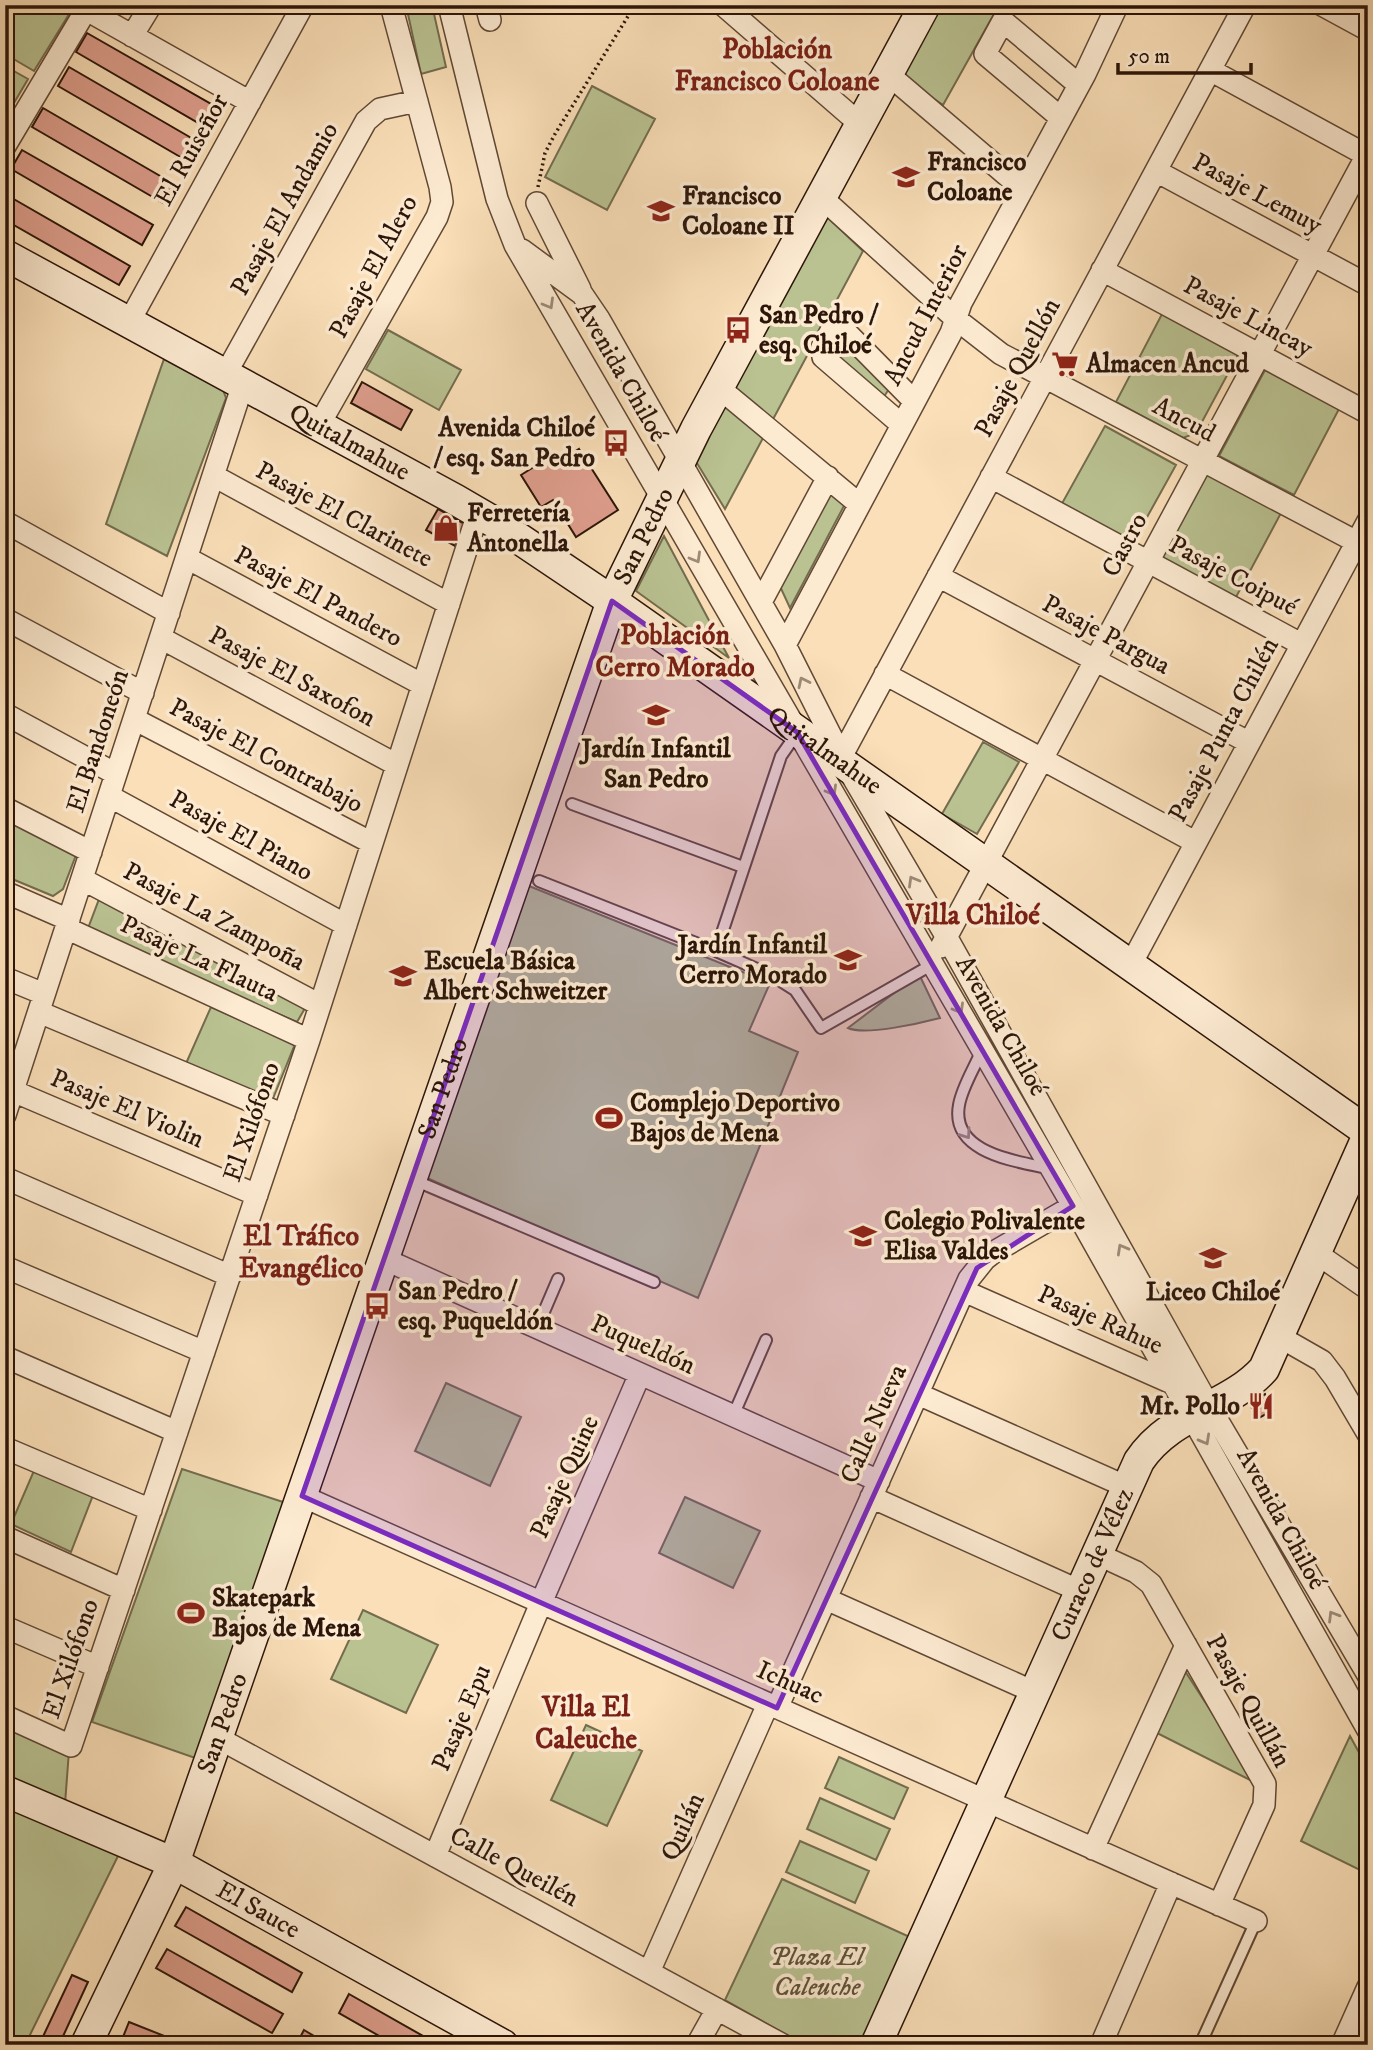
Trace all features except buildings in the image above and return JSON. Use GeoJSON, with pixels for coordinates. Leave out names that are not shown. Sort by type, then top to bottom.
{"type":"FeatureCollection","features":[{"type":"Feature","properties":{"kind":"street"},"geometry":{"type":"LineString","coordinates":[[132,36],[151,5]]}},
{"type":"Feature","properties":{"kind":"street","name":"El Ruiseñor"},"geometry":{"type":"LineString","coordinates":[[130,322],[303,5]]}},
{"type":"Feature","properties":{"kind":"street","name":"Pasaje El Alero"},"geometry":{"type":"LineString","coordinates":[[319,425],[440,210],[440,187],[391,5]]}},
{"type":"Feature","properties":{"kind":"street","name":"Avenida Chiloé"},"geometry":{"type":"LineString","coordinates":[[449,5],[497,199],[515,245],[1174,1384],[1200,1410],[1368,1675]]}},
{"type":"Feature","properties":{"kind":"street"},"geometry":{"type":"LineString","coordinates":[[723,5],[860,124]]}},
{"type":"Feature","properties":{"kind":"street","name":"San Pedro"},"geometry":{"type":"LineString","coordinates":[[86,2045],[174,1863],[612,601],[680,459],[925,5]]}},
{"type":"Feature","properties":{"kind":"street","name":"Pasaje Quellón"},"geometry":{"type":"LineString","coordinates":[[843,761],[885,674],[1245,5]]}},
{"type":"Feature","properties":{"kind":"street"},"geometry":{"type":"LineString","coordinates":[[1322,5],[1368,30]]}},
{"type":"Feature","properties":{"kind":"street"},"geometry":{"type":"LineString","coordinates":[[5,146],[82,7],[250,103]]}},
{"type":"Feature","properties":{"kind":"street","name":"Ancud Interior"},"geometry":{"type":"LineString","coordinates":[[785,645],[951,333],[961,303],[1079,85],[1115,7]]}},
{"type":"Feature","properties":{"kind":"street"},"geometry":{"type":"LineString","coordinates":[[1061,118],[985,54],[1003,21],[1079,85]]}},
{"type":"Feature","properties":{"kind":"street"},"geometry":{"type":"LineString","coordinates":[[1210,70],[1367,155]]}},
{"type":"Feature","properties":{"kind":"street"},"geometry":{"type":"LineString","coordinates":[[888,74],[1023,189]]}},
{"type":"Feature","properties":{"kind":"street","name":"Pasaje El Andamio"},"geometry":{"type":"LineString","coordinates":[[234,379],[366,121],[380,109],[417,101]]}},
{"type":"Feature","properties":{"kind":"street","name":"Castro"},"geometry":{"type":"LineString","coordinates":[[933,964],[984,863],[1367,155]]}},
{"type":"Feature","properties":{"kind":"street","name":"Pasaje Lemuy"},"geometry":{"type":"LineString","coordinates":[[1156,171],[1368,285]]}},
{"type":"Feature","properties":{"kind":"street","name":"Ancud"},"geometry":{"type":"LineString","coordinates":[[821,197],[956,319],[1001,354],[1362,545]]}},
{"type":"Feature","properties":{"kind":"street"},"geometry":{"type":"LineString","coordinates":[[537,202],[582,293]]}},
{"type":"Feature","properties":{"kind":"street","name":"Avenida Chiloé"},"geometry":{"type":"LineString","coordinates":[[515,245],[582,293],[680,459],[785,645],[843,761],[946,936],[1368,1730]]}},
{"type":"Feature","properties":{"kind":"street","name":"Quitalmahue"},"geometry":{"type":"LineString","coordinates":[[5,255],[478,513],[612,601],[797,732],[843,761],[1368,1134]]}},
{"type":"Feature","properties":{"kind":"street","name":"Pasaje Lincay"},"geometry":{"type":"LineString","coordinates":[[1102,270],[1368,413]]}},
{"type":"Feature","properties":{"kind":"street"},"geometry":{"type":"LineString","coordinates":[[902,425],[822,356],[822,347],[832,329],[839,327],[844,330],[914,401]]}},
{"type":"Feature","properties":{"kind":"street","name":"El Bandoneón"},"geometry":{"type":"LineString","coordinates":[[5,1115],[12,1080],[42,1003],[214,476],[234,379]]}},
{"type":"Feature","properties":{"kind":"street"},"geometry":{"type":"LineString","coordinates":[[718,387],[859,504]]}},
{"type":"Feature","properties":{"kind":"street","name":"Pasaje El Clarinete"},"geometry":{"type":"LineString","coordinates":[[214,476],[449,604]]}},
{"type":"Feature","properties":{"kind":"street"},"geometry":{"type":"LineString","coordinates":[[761,602],[828,477]]}},
{"type":"Feature","properties":{"kind":"street","name":"Pasaje Coipué"},"geometry":{"type":"LineString","coordinates":[[991,477],[1301,644]]}},
{"type":"Feature","properties":{"kind":"street","name":"El Xilófono"},"geometry":{"type":"LineString","coordinates":[[5,1716],[71,1746],[309,1040],[478,513]]}},
{"type":"Feature","properties":{"kind":"street","name":"Pasaje Punta Chilén"},"geometry":{"type":"LineString","coordinates":[[1130,966],[1301,644],[1362,545],[1368,521]]}},
{"type":"Feature","properties":{"kind":"street"},"geometry":{"type":"LineString","coordinates":[[5,522],[169,612]]}},
{"type":"Feature","properties":{"kind":"street","name":"Pasaje El Pandero"},"geometry":{"type":"LineString","coordinates":[[187,558],[423,685]]}},
{"type":"Feature","properties":{"kind":"street","name":"Pasaje Pargua"},"geometry":{"type":"LineString","coordinates":[[938,576],[1248,743]]}},
{"type":"Feature","properties":{"kind":"street","name":"Pasaje El Contrabajo"},"geometry":{"type":"LineString","coordinates":[[5,619],[143,693]]}},
{"type":"Feature","properties":{"kind":"street","name":"Pasaje El Saxofon"},"geometry":{"type":"LineString","coordinates":[[161,638],[397,765]]}},
{"type":"Feature","properties":{"kind":"street"},"geometry":{"type":"LineString","coordinates":[[885,674],[1195,842]]}},
{"type":"Feature","properties":{"kind":"street"},"geometry":{"type":"LineString","coordinates":[[5,714],[116,774]]}},
{"type":"Feature","properties":{"kind":"street","name":"Pasaje El Contrabajo"},"geometry":{"type":"LineString","coordinates":[[134,719],[372,844]]}},
{"type":"Feature","properties":{"kind":"street","name":"Pasaje El Piano"},"geometry":{"type":"LineString","coordinates":[[109,796],[346,925]]}},
{"type":"Feature","properties":{"kind":"street","name":"Pasaje La Zampoña"},"geometry":{"type":"LineString","coordinates":[[5,808],[91,852]]}},
{"type":"Feature","properties":{"kind":"street","name":"Pasaje La Zampoña"},"geometry":{"type":"LineString","coordinates":[[82,879],[320,1005]]}},
{"type":"Feature","properties":{"kind":"street","name":"Pasaje La Flauta"},"geometry":{"type":"LineString","coordinates":[[5,892],[309,1040]]}},
{"type":"Feature","properties":{"kind":"street"},"geometry":{"type":"LineString","coordinates":[[5,978],[42,1003],[284,1115]]}},
{"type":"Feature","properties":{"kind":"street","name":"Pasaje El Violin"},"geometry":{"type":"LineString","coordinates":[[12,1080],[257,1195]]}},
{"type":"Feature","properties":{"kind":"street","name":"Curaco de Vélez"},"geometry":{"type":"LineString","coordinates":[[876,2045],[1147,1448],[1170,1428],[1258,1376],[1270,1359],[1368,1134]]}},
{"type":"Feature","properties":{"kind":"street"},"geometry":{"type":"LineString","coordinates":[[5,1178],[230,1276]]}},
{"type":"Feature","properties":{"kind":"street","name":"Calle Nueva"},"geometry":{"type":"LineString","coordinates":[[773,1706],[826,1599],[964,1291],[977,1268],[995,1252],[1073,1206]]}},
{"type":"Feature","properties":{"kind":"street"},"geometry":{"type":"LineString","coordinates":[[1316,1253],[1368,1289]]}},
{"type":"Feature","properties":{"kind":"street","name":"Puqueldón"},"geometry":{"type":"LineString","coordinates":[[384,1259],[733,1416],[1080,1591]]}},
{"type":"Feature","properties":{"kind":"street"},"geometry":{"type":"LineString","coordinates":[[5,1267],[204,1352]]}},
{"type":"Feature","properties":{"kind":"street","name":"Pasaje Rahue"},"geometry":{"type":"LineString","coordinates":[[964,1291],[1174,1384]]}},
{"type":"Feature","properties":{"kind":"street"},"geometry":{"type":"LineString","coordinates":[[1280,1337],[1322,1361],[1365,1420]]}},
{"type":"Feature","properties":{"kind":"street"},"geometry":{"type":"LineString","coordinates":[[5,1357],[177,1432]]}},
{"type":"Feature","properties":{"kind":"street","name":"Pasaje Quine"},"geometry":{"type":"LineString","coordinates":[[541,1602],[640,1374]]}},
{"type":"Feature","properties":{"kind":"street"},"geometry":{"type":"LineString","coordinates":[[918,1394],[1127,1488]]}},
{"type":"Feature","properties":{"kind":"street"},"geometry":{"type":"LineString","coordinates":[[5,1448],[151,1510]]}},
{"type":"Feature","properties":{"kind":"street","name":"Ichuac"},"geometry":{"type":"LineString","coordinates":[[302,1496],[1256,1921]]}},
{"type":"Feature","properties":{"kind":"street"},"geometry":{"type":"LineString","coordinates":[[5,1537],[124,1590]]}},
{"type":"Feature","properties":{"kind":"street","name":"Pasaje Quillán"},"geometry":{"type":"LineString","coordinates":[[1097,1555],[1147,1579],[1261,1777],[1266,1792],[1264,1805],[1219,1905]]}},
{"type":"Feature","properties":{"kind":"street"},"geometry":{"type":"LineString","coordinates":[[826,1599],[1034,1692]]}},
{"type":"Feature","properties":{"kind":"street","name":"Pasaje Epu"},"geometry":{"type":"LineString","coordinates":[[435,1856],[541,1602]]}},
{"type":"Feature","properties":{"kind":"street"},"geometry":{"type":"LineString","coordinates":[[5,1628],[98,1667]]}},
{"type":"Feature","properties":{"kind":"street"},"geometry":{"type":"LineString","coordinates":[[1093,1849],[1186,1645]]}},
{"type":"Feature","properties":{"kind":"street","name":"Quilán"},"geometry":{"type":"LineString","coordinates":[[649,1972],[773,1706]]}},
{"type":"Feature","properties":{"kind":"street","name":"Calle Queilén"},"geometry":{"type":"LineString","coordinates":[[218,1738],[783,2045]]}},
{"type":"Feature","properties":{"kind":"street","name":"El Sauce"},"geometry":{"type":"LineString","coordinates":[[5,1791],[174,1863],[503,2045]]}},
{"type":"Feature","properties":{"kind":"street"},"geometry":{"type":"LineString","coordinates":[[1101,2045],[1171,1883]]}},
{"type":"Feature","properties":{"kind":"street"},"geometry":{"type":"LineString","coordinates":[[1342,2045],[1368,1987]]}},
{"type":"Feature","properties":{"kind":"street"},"geometry":{"type":"LineString","coordinates":[[697,2045],[717,2008]]}},
{"type":"Feature","properties":{"kind":"lane"},"geometry":{"type":"LineString","coordinates":[[716,951],[781,756],[797,732]]}},
{"type":"Feature","properties":{"kind":"lane"},"geometry":{"type":"LineString","coordinates":[[572,804],[743,867]]}},
{"type":"Feature","properties":{"kind":"lane"},"geometry":{"type":"LineString","coordinates":[[539,881],[773,976],[795,990],[821,1028],[933,964]]}},
{"type":"Feature","properties":{"kind":"lane"},"geometry":{"type":"LineString","coordinates":[[982,1050],[960,1101],[958,1117],[963,1131],[973,1143],[989,1153],[1051,1169]]}},
{"type":"Feature","properties":{"kind":"lane"},"geometry":{"type":"LineString","coordinates":[[412,1179],[654,1282]]}},
{"type":"Feature","properties":{"kind":"lane"},"geometry":{"type":"LineString","coordinates":[[537,1328],[558,1279]]}},
{"type":"Feature","properties":{"kind":"lane"},"geometry":{"type":"LineString","coordinates":[[733,1416],[766,1340]]}},
{"type":"Feature","properties":{"kind":"lane"},"geometry":{"type":"LineString","coordinates":[[1200,2045],[1256,1921]]}},
{"type":"Feature","properties":{"kind":"path"},"geometry":{"type":"LineString","coordinates":[[537,202],[538,181],[545,153],[568,111],[635,5]]}},
{"type":"Feature","properties":{"kind":"highlighted area"},"geometry":{"type":"Polygon","coordinates":[[[612,601],[797,732],[1073,1206],[977,1268],[777,1708],[302,1496],[612,601]]]}},
{"type":"Feature","properties":{"kind":"green space"},"geometry":{"type":"Polygon","coordinates":[[[5,5],[60,5],[71,11],[34,71],[5,54],[5,5]]]}},
{"type":"Feature","properties":{"kind":"green space"},"geometry":{"type":"Polygon","coordinates":[[[406,5],[432,5],[446,67],[421,74],[406,5]]]}},
{"type":"Feature","properties":{"kind":"green space"},"geometry":{"type":"Polygon","coordinates":[[[939,5],[999,5],[943,105],[900,76],[939,5]]]}},
{"type":"Feature","properties":{"kind":"green space"},"geometry":{"type":"Polygon","coordinates":[[[5,66],[28,79],[7,115],[5,114],[5,66]]]}},
{"type":"Feature","properties":{"kind":"green space"},"geometry":{"type":"Polygon","coordinates":[[[592,86],[655,119],[607,210],[545,177],[592,86]]]}},
{"type":"Feature","properties":{"kind":"green space"},"geometry":{"type":"Polygon","coordinates":[[[822,212],[863,251],[725,509],[692,455],[822,212]]]}},
{"type":"Feature","properties":{"kind":"green space"},"geometry":{"type":"Polygon","coordinates":[[[1162,314],[1238,355],[1196,433],[1183,438],[1116,402],[1162,314]]]}},
{"type":"Feature","properties":{"kind":"green space"},"geometry":{"type":"Polygon","coordinates":[[[388,330],[461,370],[439,410],[366,369],[388,330]]]}},
{"type":"Feature","properties":{"kind":"green space"},"geometry":{"type":"Polygon","coordinates":[[[837,337],[891,386],[881,401],[827,354],[837,337]]]}},
{"type":"Feature","properties":{"kind":"green space"},"geometry":{"type":"Polygon","coordinates":[[[164,359],[223,390],[226,398],[167,556],[106,524],[164,359]]]}},
{"type":"Feature","properties":{"kind":"green space"},"geometry":{"type":"Polygon","coordinates":[[[1265,370],[1339,409],[1294,495],[1219,456],[1265,370]]]}},
{"type":"Feature","properties":{"kind":"green space"},"geometry":{"type":"Polygon","coordinates":[[[1105,426],[1176,465],[1131,546],[1060,507],[1105,426]]]}},
{"type":"Feature","properties":{"kind":"green space"},"geometry":{"type":"Polygon","coordinates":[[[1207,474],[1281,513],[1235,599],[1161,560],[1207,474]]]}},
{"type":"Feature","properties":{"kind":"green space"},"geometry":{"type":"Polygon","coordinates":[[[830,489],[845,504],[790,608],[778,582],[830,489]]]}},
{"type":"Feature","properties":{"kind":"green space"},"geometry":{"type":"Polygon","coordinates":[[[664,536],[729,658],[636,591],[664,536]]]}},
{"type":"Feature","properties":{"kind":"green space"},"geometry":{"type":"Polygon","coordinates":[[[983,742],[1019,762],[977,834],[942,814],[983,742]]]}},
{"type":"Feature","properties":{"kind":"green space"},"geometry":{"type":"Polygon","coordinates":[[[5,819],[76,855],[63,889],[53,896],[5,876],[5,819]]]}},
{"type":"Feature","properties":{"kind":"green space","name":"Complejo Deportivo Bajos de Mena"},"geometry":{"type":"Polygon","coordinates":[[[529,886],[770,983],[749,1031],[798,1052],[698,1298],[427,1178],[529,886]]]}},
{"type":"Feature","properties":{"kind":"green space"},"geometry":{"type":"Polygon","coordinates":[[[101,894],[300,1001],[304,1010],[297,1022],[87,931],[101,894]]]}},
{"type":"Feature","properties":{"kind":"green space"},"geometry":{"type":"Polygon","coordinates":[[[919,974],[940,1018],[880,1030],[848,1028],[919,974]]]}},
{"type":"Feature","properties":{"kind":"green space"},"geometry":{"type":"Polygon","coordinates":[[[211,1007],[295,1044],[272,1101],[184,1068],[211,1007]]]}},
{"type":"Feature","properties":{"kind":"green space"},"geometry":{"type":"Polygon","coordinates":[[[446,1383],[521,1417],[490,1486],[415,1451],[446,1383]]]}},
{"type":"Feature","properties":{"kind":"green space"},"geometry":{"type":"Polygon","coordinates":[[[36,1466],[95,1490],[71,1552],[11,1524],[36,1466]]]}},
{"type":"Feature","properties":{"kind":"green space","name":"Skatepark Bajos de Mena"},"geometry":{"type":"Polygon","coordinates":[[[182,1469],[289,1504],[198,1759],[92,1722],[182,1469]]]}},
{"type":"Feature","properties":{"kind":"green space"},"geometry":{"type":"Polygon","coordinates":[[[685,1497],[760,1531],[733,1588],[659,1553],[685,1497]]]}},
{"type":"Feature","properties":{"kind":"green space"},"geometry":{"type":"Polygon","coordinates":[[[363,1610],[438,1645],[406,1713],[331,1679],[363,1610]]]}},
{"type":"Feature","properties":{"kind":"green space"},"geometry":{"type":"Polygon","coordinates":[[[1183,1668],[1251,1773],[1250,1780],[1153,1731],[1183,1668]]]}},
{"type":"Feature","properties":{"kind":"green space"},"geometry":{"type":"Polygon","coordinates":[[[5,1725],[69,1751],[65,1804],[5,1778],[5,1725]]]}},
{"type":"Feature","properties":{"kind":"green space"},"geometry":{"type":"Polygon","coordinates":[[[586,1725],[642,1751],[607,1826],[551,1800],[586,1725]]]}},
{"type":"Feature","properties":{"kind":"green space"},"geometry":{"type":"Polygon","coordinates":[[[1350,1736],[1368,1769],[1368,1874],[1301,1841],[1350,1736]]]}},
{"type":"Feature","properties":{"kind":"green space"},"geometry":{"type":"Polygon","coordinates":[[[839,1757],[908,1788],[894,1819],[825,1788],[839,1757]]]}},
{"type":"Feature","properties":{"kind":"green space"},"geometry":{"type":"Polygon","coordinates":[[[820,1798],[890,1829],[876,1860],[807,1829],[820,1798]]]}},
{"type":"Feature","properties":{"kind":"green space"},"geometry":{"type":"Polygon","coordinates":[[[5,1804],[119,1854],[25,2045],[5,2045],[5,1804]]]}},
{"type":"Feature","properties":{"kind":"green space"},"geometry":{"type":"Polygon","coordinates":[[[800,1841],[869,1871],[855,1903],[786,1872],[800,1841]]]}},
{"type":"Feature","properties":{"kind":"green space","name":"Plaza El Caleuche"},"geometry":{"type":"Polygon","coordinates":[[[782,1879],[912,1938],[860,2045],[804,2045],[725,2000],[782,1879]]]}},
{"type":"Feature","properties":{"kind":"place","name":"Francisco Coloane"},"geometry":{"type":"Point","coordinates":[906,177]}},
{"type":"Feature","properties":{"kind":"place","name":"Francisco Coloane II"},"geometry":{"type":"Point","coordinates":[661,211]}},
{"type":"Feature","properties":{"kind":"place","name":"San Pedro / esq. Chiloé"},"geometry":{"type":"Point","coordinates":[738,330]}},
{"type":"Feature","properties":{"kind":"place","name":"Almacen Ancud"},"geometry":{"type":"Point","coordinates":[1065,364]}},
{"type":"Feature","properties":{"kind":"place","name":"Avenida Chiloé / esq. San Pedro"},"geometry":{"type":"Point","coordinates":[616,443]}},
{"type":"Feature","properties":{"kind":"place","name":"Ferretería Antonella"},"geometry":{"type":"Point","coordinates":[446,528]}},
{"type":"Feature","properties":{"kind":"place","name":"Jardín Infantil San Pedro"},"geometry":{"type":"Point","coordinates":[656,715]}},
{"type":"Feature","properties":{"kind":"place","name":"Jardín Infantil Cerro Morado"},"geometry":{"type":"Point","coordinates":[848,960]}},
{"type":"Feature","properties":{"kind":"place","name":"Escuela Básica Albert Schweitzer"},"geometry":{"type":"Point","coordinates":[403,976]}},
{"type":"Feature","properties":{"kind":"place","name":"Complejo Deportivo Bajos de Mena"},"geometry":{"type":"Point","coordinates":[609,1118]}},
{"type":"Feature","properties":{"kind":"place","name":"Colegio Polivalente Elisa Valdes"},"geometry":{"type":"Point","coordinates":[863,1236]}},
{"type":"Feature","properties":{"kind":"place","name":"Liceo Chiloé"},"geometry":{"type":"Point","coordinates":[1213,1258]}},
{"type":"Feature","properties":{"kind":"place","name":"San Pedro / esq. Puqueldón"},"geometry":{"type":"Point","coordinates":[377,1306]}},
{"type":"Feature","properties":{"kind":"place","name":"Mr. Pollo"},"geometry":{"type":"Point","coordinates":[1261,1406]}},
{"type":"Feature","properties":{"kind":"place","name":"Skatepark Bajos de Mena"},"geometry":{"type":"Point","coordinates":[191,1613]}},
{"type":"Feature","properties":{"kind":"district","name":"Población Francisco Coloane"},"geometry":{"type":"Point","coordinates":[777,65]}},
{"type":"Feature","properties":{"kind":"district","name":"Población Cerro Morado"},"geometry":{"type":"Point","coordinates":[675,651]}},
{"type":"Feature","properties":{"kind":"district","name":"Villa Chiloé"},"geometry":{"type":"Point","coordinates":[973,915]}},
{"type":"Feature","properties":{"kind":"district","name":"El Tráfico Evangélico"},"geometry":{"type":"Point","coordinates":[301,1252]}},
{"type":"Feature","properties":{"kind":"district","name":"Villa El Caleuche"},"geometry":{"type":"Point","coordinates":[586,1723]}}]}
